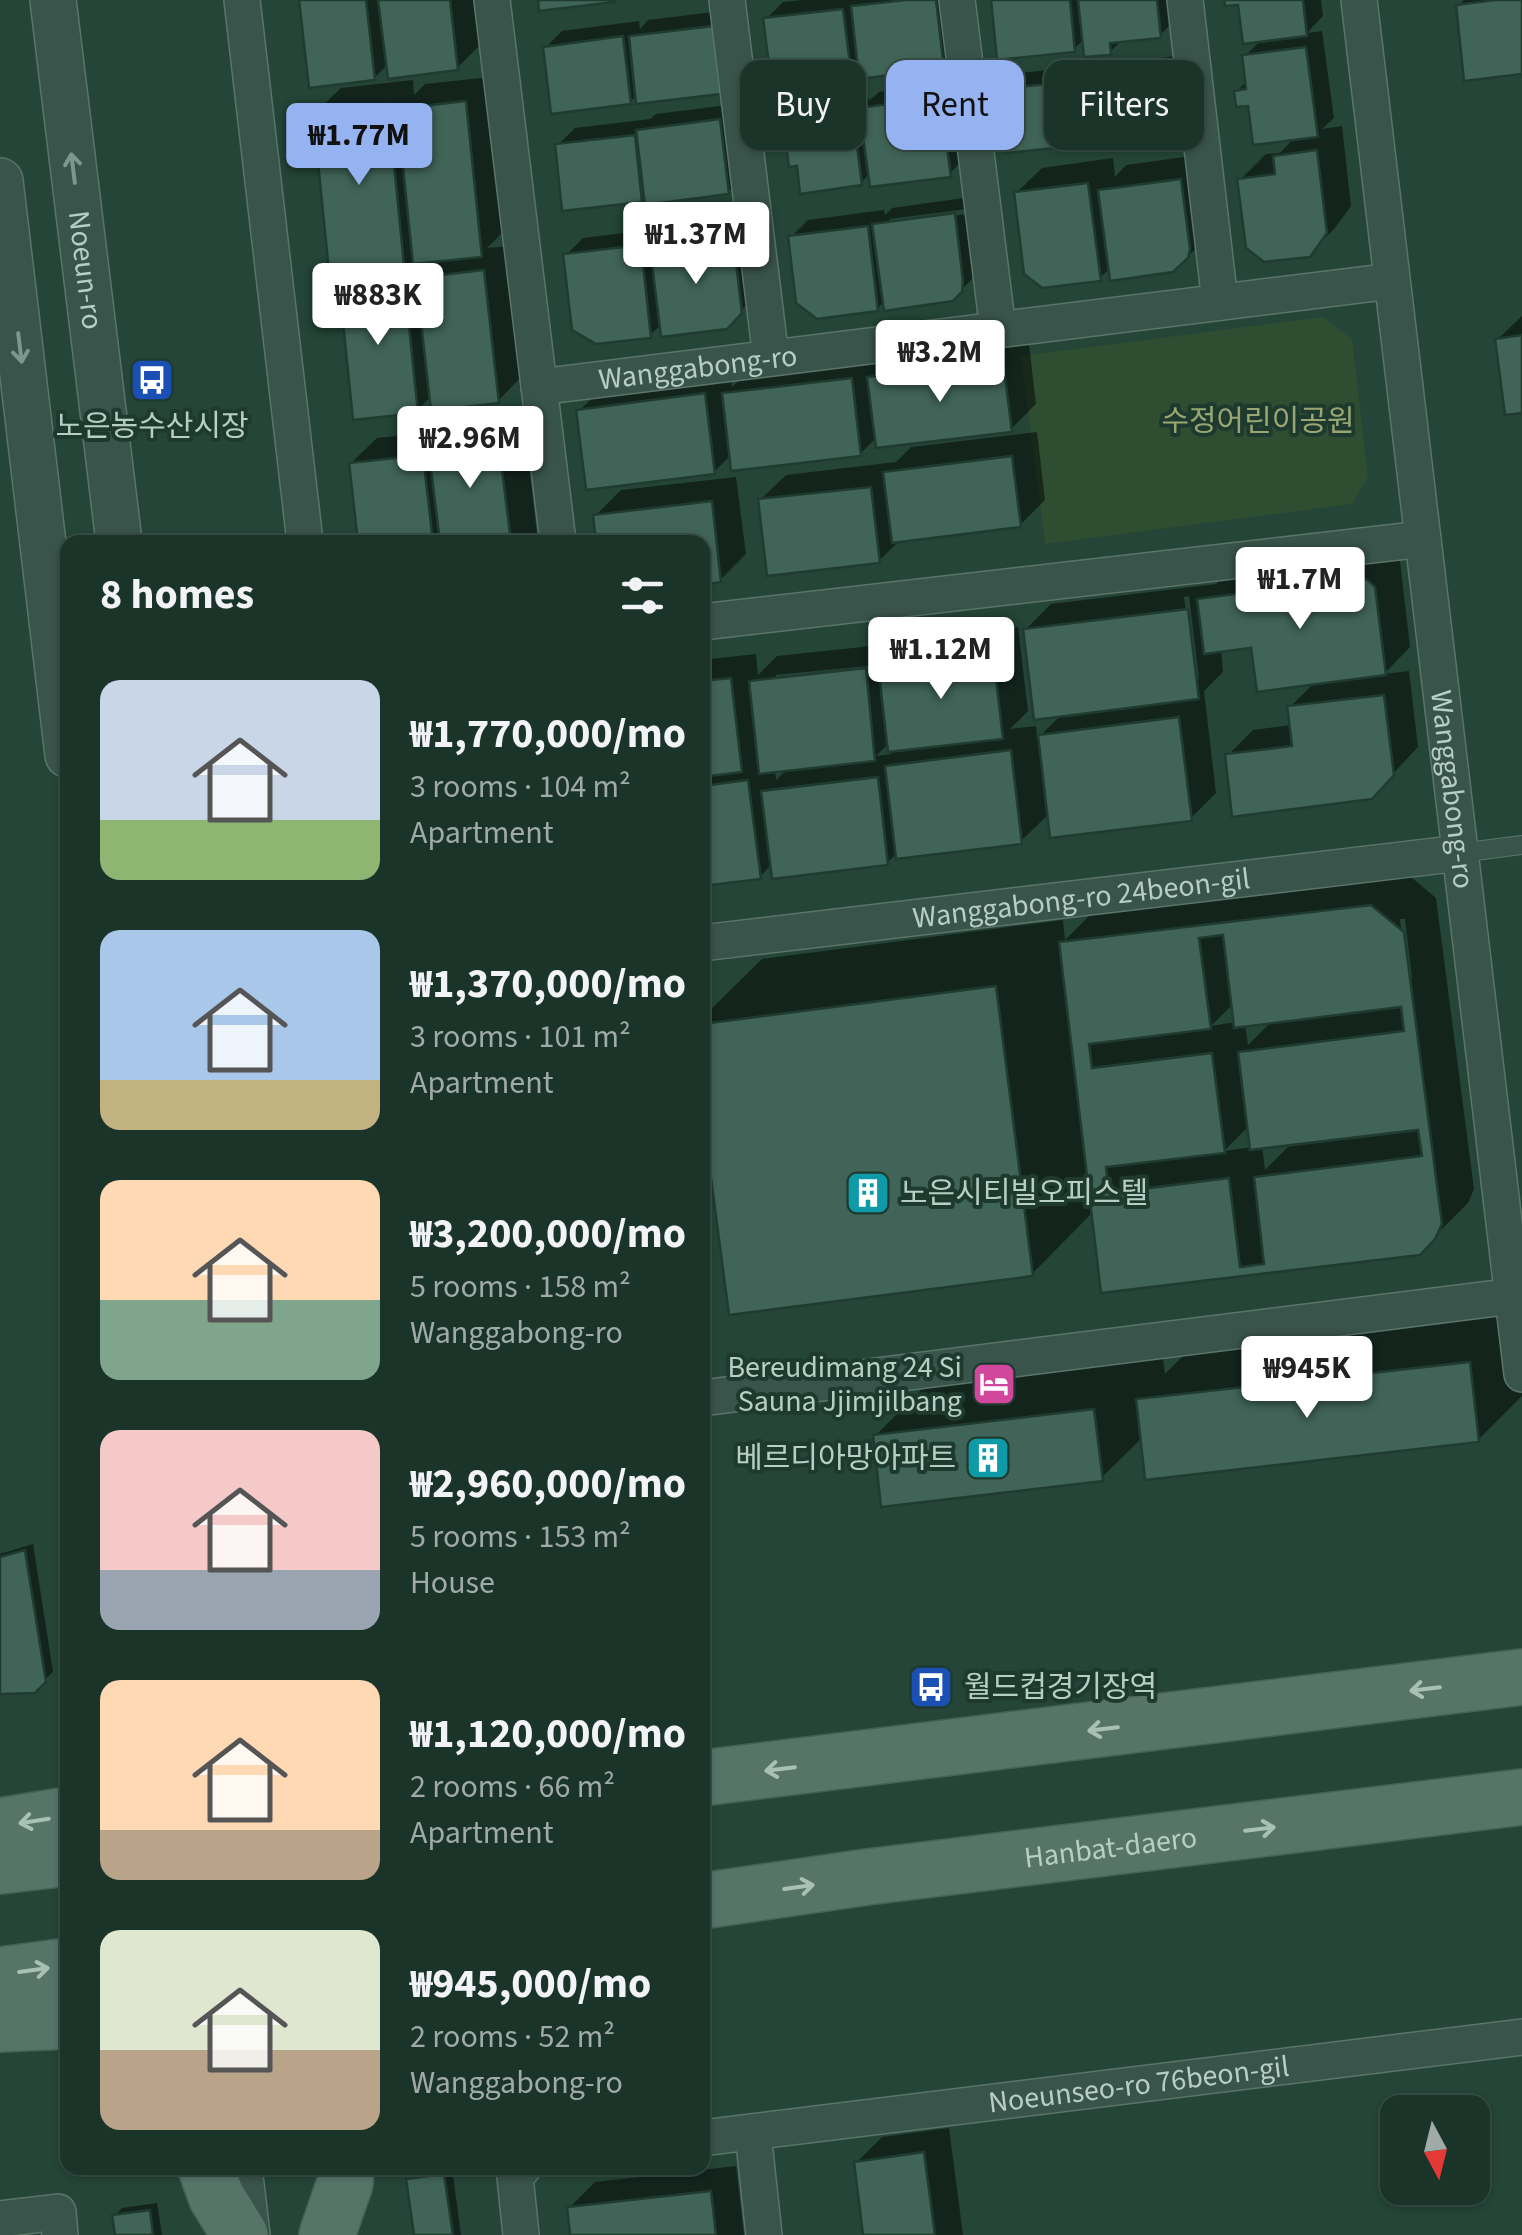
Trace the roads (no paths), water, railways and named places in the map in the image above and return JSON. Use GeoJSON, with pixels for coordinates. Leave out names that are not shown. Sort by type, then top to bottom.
{"type":"FeatureCollection","features":[{"type":"Feature","properties":{"kind":"main road"},"geometry":{"type":"LineString","coordinates":[[710,1777],[1522,1677]]}},
{"type":"Feature","properties":{"kind":"main road","name":"Hanbat-daero"},"geometry":{"type":"LineString","coordinates":[[710,1899],[1522,1798]]}},
{"type":"Feature","properties":{"kind":"main road"},"geometry":{"type":"LineString","coordinates":[[0,1826],[60,1816]]}},
{"type":"Feature","properties":{"kind":"main road"},"geometry":{"type":"LineString","coordinates":[[0,1866],[60,1859]]}},
{"type":"Feature","properties":{"kind":"main road"},"geometry":{"type":"LineString","coordinates":[[0,1975],[60,1967]]}},
{"type":"Feature","properties":{"kind":"main road"},"geometry":{"type":"LineString","coordinates":[[0,2024],[60,2021]]}},
{"type":"Feature","properties":{"kind":"main road"},"geometry":{"type":"LineString","coordinates":[[208,2175],[216,2196],[243,2235]]}},
{"type":"Feature","properties":{"kind":"main road"},"geometry":{"type":"LineString","coordinates":[[326,2235],[346,2175]]}},
{"type":"Feature","properties":{"kind":"street","name":"Noeun-ro"},"geometry":{"type":"LineString","coordinates":[[53,0],[118,535]]}},
{"type":"Feature","properties":{"kind":"street"},"geometry":{"type":"LineString","coordinates":[[242,0],[304,535]]}},
{"type":"Feature","properties":{"kind":"street"},"geometry":{"type":"LineString","coordinates":[[492,0],[557,535]]}},
{"type":"Feature","properties":{"kind":"street"},"geometry":{"type":"LineString","coordinates":[[727,0],[771,358]]}},
{"type":"Feature","properties":{"kind":"street"},"geometry":{"type":"LineString","coordinates":[[957,0],[998,330]]}},
{"type":"Feature","properties":{"kind":"street"},"geometry":{"type":"LineString","coordinates":[[1185,0],[1220,302]]}},
{"type":"Feature","properties":{"kind":"street","name":"Wanggabong-ro"},"geometry":{"type":"LineString","coordinates":[[1358,0],[1522,1374]]}},
{"type":"Feature","properties":{"kind":"street"},"geometry":{"type":"LineString","coordinates":[[0,182],[60,688]]}},
{"type":"Feature","properties":{"kind":"street","name":"Wanggabong-ro"},"geometry":{"type":"LineString","coordinates":[[539,387],[1392,281]]}},
{"type":"Feature","properties":{"kind":"street"},"geometry":{"type":"LineString","coordinates":[[710,621],[1422,539]]}},
{"type":"Feature","properties":{"kind":"street","name":"Wanggabong-ro 24beon-gil"},"geometry":{"type":"LineString","coordinates":[[710,941],[1460,852]]}},
{"type":"Feature","properties":{"kind":"street"},"geometry":{"type":"LineString","coordinates":[[710,1397],[1513,1296]]}},
{"type":"Feature","properties":{"kind":"street","name":"Noeunseo-ro 76beon-gil"},"geometry":{"type":"LineString","coordinates":[[710,2137],[1522,2037]]}},
{"type":"Feature","properties":{"kind":"street"},"geometry":{"type":"LineString","coordinates":[[753,2133],[764,2235]]}},
{"type":"Feature","properties":{"kind":"street"},"geometry":{"type":"LineString","coordinates":[[239,2175],[243,2235]]}},
{"type":"Feature","properties":{"kind":"street"},"geometry":{"type":"LineString","coordinates":[[318,2175],[326,2235]]}},
{"type":"Feature","properties":{"kind":"street"},"geometry":{"type":"LineString","coordinates":[[516,2175],[522,2235]]}},
{"type":"Feature","properties":{"kind":"street"},"geometry":{"type":"LineString","coordinates":[[0,2220],[58,2212],[60,2235]]}},
{"type":"Feature","properties":{"kind":"lane"},"geometry":{"type":"LineString","coordinates":[[1460,852],[1522,845]]}},
{"type":"Feature","properties":{"kind":"place","name":"노은농수산시장"},"geometry":{"type":"Point","coordinates":[152,380]}},
{"type":"Feature","properties":{"kind":"place","name":"노은시티빌오피스텔"},"geometry":{"type":"Point","coordinates":[868,1193]}},
{"type":"Feature","properties":{"kind":"place","name":"Bereudimang 24 Si Sauna Jjimjilbang"},"geometry":{"type":"Point","coordinates":[994,1384]}},
{"type":"Feature","properties":{"kind":"place","name":"베르디아망아파트"},"geometry":{"type":"Point","coordinates":[988,1458]}},
{"type":"Feature","properties":{"kind":"place","name":"월드컵경기장역"},"geometry":{"type":"Point","coordinates":[931,1687]}},
{"type":"Feature","properties":{"kind":"park label","name":"수정어린이공원"},"geometry":{"type":"Point","coordinates":[1258,421]}}]}
